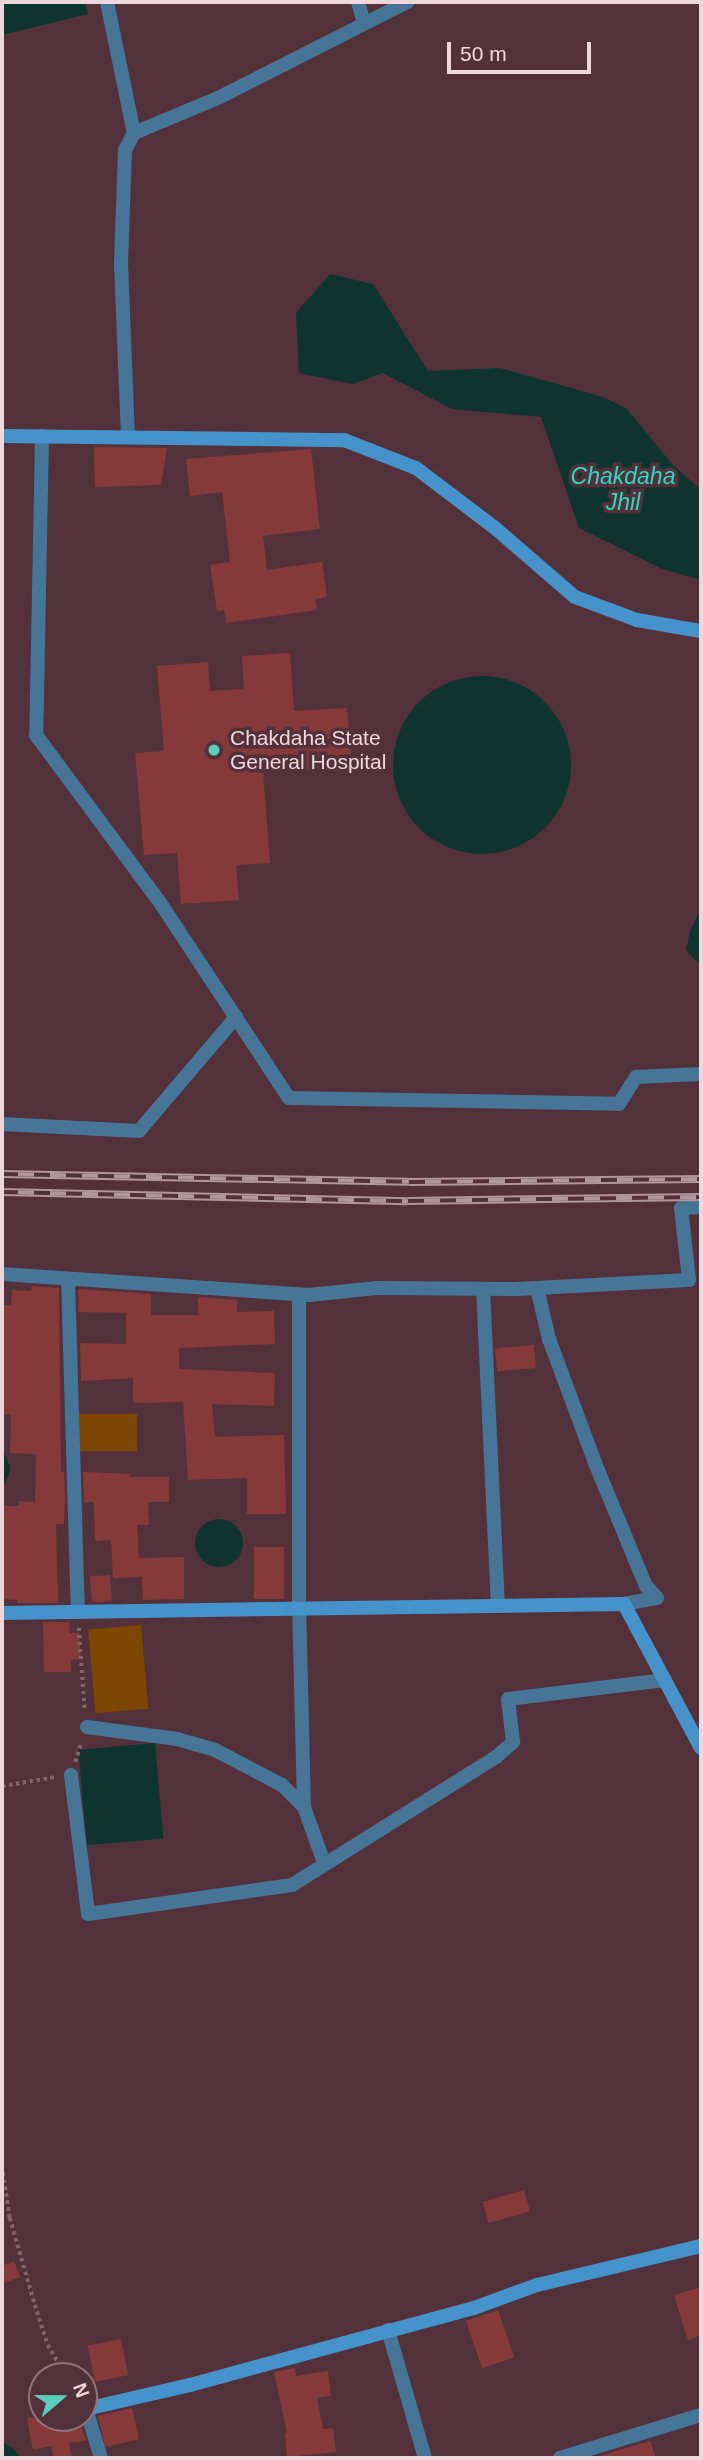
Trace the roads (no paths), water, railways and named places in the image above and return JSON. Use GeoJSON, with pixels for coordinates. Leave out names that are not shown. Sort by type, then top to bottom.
{"type":"FeatureCollection","features":[{"type":"Feature","properties":{"kind":"main road"},"geometry":{"type":"LineString","coordinates":[[2,436],[344,440],[416,468],[495,528],[575,597],[637,620],[701,631]]}},
{"type":"Feature","properties":{"kind":"main road"},"geometry":{"type":"LineString","coordinates":[[2,1614],[624,1604],[701,1748]]}},
{"type":"Feature","properties":{"kind":"main road"},"geometry":{"type":"LineString","coordinates":[[98,2406],[190,2385],[474,2308],[537,2285],[701,2246]]}},
{"type":"Feature","properties":{"kind":"street"},"geometry":{"type":"LineString","coordinates":[[107,2],[134,133]]}},
{"type":"Feature","properties":{"kind":"street"},"geometry":{"type":"LineString","coordinates":[[358,2],[364,23]]}},
{"type":"Feature","properties":{"kind":"street"},"geometry":{"type":"LineString","coordinates":[[128,437],[121,251],[125,150],[134,133],[220,97],[407,2]]}},
{"type":"Feature","properties":{"kind":"street"},"geometry":{"type":"LineString","coordinates":[[42,436],[36,735],[159,901],[289,1098],[619,1104],[636,1077],[701,1074]]}},
{"type":"Feature","properties":{"kind":"street"},"geometry":{"type":"LineString","coordinates":[[2,1124],[139,1131],[236,1017]]}},
{"type":"Feature","properties":{"kind":"street"},"geometry":{"type":"LineString","coordinates":[[2,1275],[299,1295],[377,1288],[537,1288],[689,1280],[681,1208],[701,1207]]}},
{"type":"Feature","properties":{"kind":"street"},"geometry":{"type":"LineString","coordinates":[[68,1279],[78,1612]]}},
{"type":"Feature","properties":{"kind":"street"},"geometry":{"type":"LineString","coordinates":[[537,1288],[549,1339],[595,1463],[646,1586],[657,1598],[624,1604]]}},
{"type":"Feature","properties":{"kind":"street"},"geometry":{"type":"LineString","coordinates":[[483,1289],[498,1606]]}},
{"type":"Feature","properties":{"kind":"street"},"geometry":{"type":"LineString","coordinates":[[299,1295],[299,1609],[304,1808],[324,1863]]}},
{"type":"Feature","properties":{"kind":"street"},"geometry":{"type":"LineString","coordinates":[[71,1775],[88,1914],[292,1885],[496,1757],[513,1742],[508,1699],[665,1680]]}},
{"type":"Feature","properties":{"kind":"street"},"geometry":{"type":"LineString","coordinates":[[87,1727],[177,1739],[215,1750],[282,1784],[304,1808]]}},
{"type":"Feature","properties":{"kind":"street"},"geometry":{"type":"LineString","coordinates":[[388,2330],[425,2458]]}},
{"type":"Feature","properties":{"kind":"street"},"geometry":{"type":"LineString","coordinates":[[560,2458],[701,2415]]}},
{"type":"Feature","properties":{"kind":"street"},"geometry":{"type":"LineString","coordinates":[[93,2432],[101,2458]]}},
{"type":"Feature","properties":{"kind":"water"},"geometry":{"type":"Polygon","coordinates":[[[2,2],[85,2],[88,14],[2,35],[2,2]]]}},
{"type":"Feature","properties":{"kind":"water","name":"Chakdaha Jhil"},"geometry":{"type":"Polygon","coordinates":[[[330,274],[373,284],[428,371],[500,368],[603,397],[627,409],[672,464],[701,490],[701,580],[662,569],[579,528],[541,417],[452,409],[383,373],[352,384],[299,373],[296,313],[330,274]]]}},
{"type":"Feature","properties":{"kind":"water"},"geometry":{"type":"Polygon","coordinates":[[[482,676],[516,683],[545,702],[564,731],[571,765],[564,799],[545,828],[516,847],[482,854],[448,847],[419,828],[400,799],[393,765],[400,731],[419,702],[448,683],[482,676]]]}},
{"type":"Feature","properties":{"kind":"water"},"geometry":{"type":"Polygon","coordinates":[[[701,909],[701,966],[686,950],[690,931],[701,909]]]}},
{"type":"Feature","properties":{"kind":"water"},"geometry":{"type":"Polygon","coordinates":[[[2,1449],[10,1466],[2,1489],[2,1449]]]}},
{"type":"Feature","properties":{"kind":"water"},"geometry":{"type":"Polygon","coordinates":[[[219,1519],[236,1526],[243,1543],[236,1560],[219,1567],[202,1560],[195,1543],[202,1526],[219,1519]]]}},
{"type":"Feature","properties":{"kind":"water"},"geometry":{"type":"Polygon","coordinates":[[[155,1743],[163,1839],[87,1845],[78,1750],[155,1743]]]}},
{"type":"Feature","properties":{"kind":"water"},"geometry":{"type":"Polygon","coordinates":[[[2,2441],[13,2448],[22,2458],[2,2458],[2,2441]]]}},
{"type":"Feature","properties":{"kind":"railway"},"geometry":{"type":"LineString","coordinates":[[2,1174],[409,1182],[701,1179]]}},
{"type":"Feature","properties":{"kind":"railway"},"geometry":{"type":"LineString","coordinates":[[2,1192],[408,1201],[701,1197]]}},
{"type":"Feature","properties":{"kind":"place","name":"Chakdaha State General Hospital"},"geometry":{"type":"Point","coordinates":[214,750]}}]}
